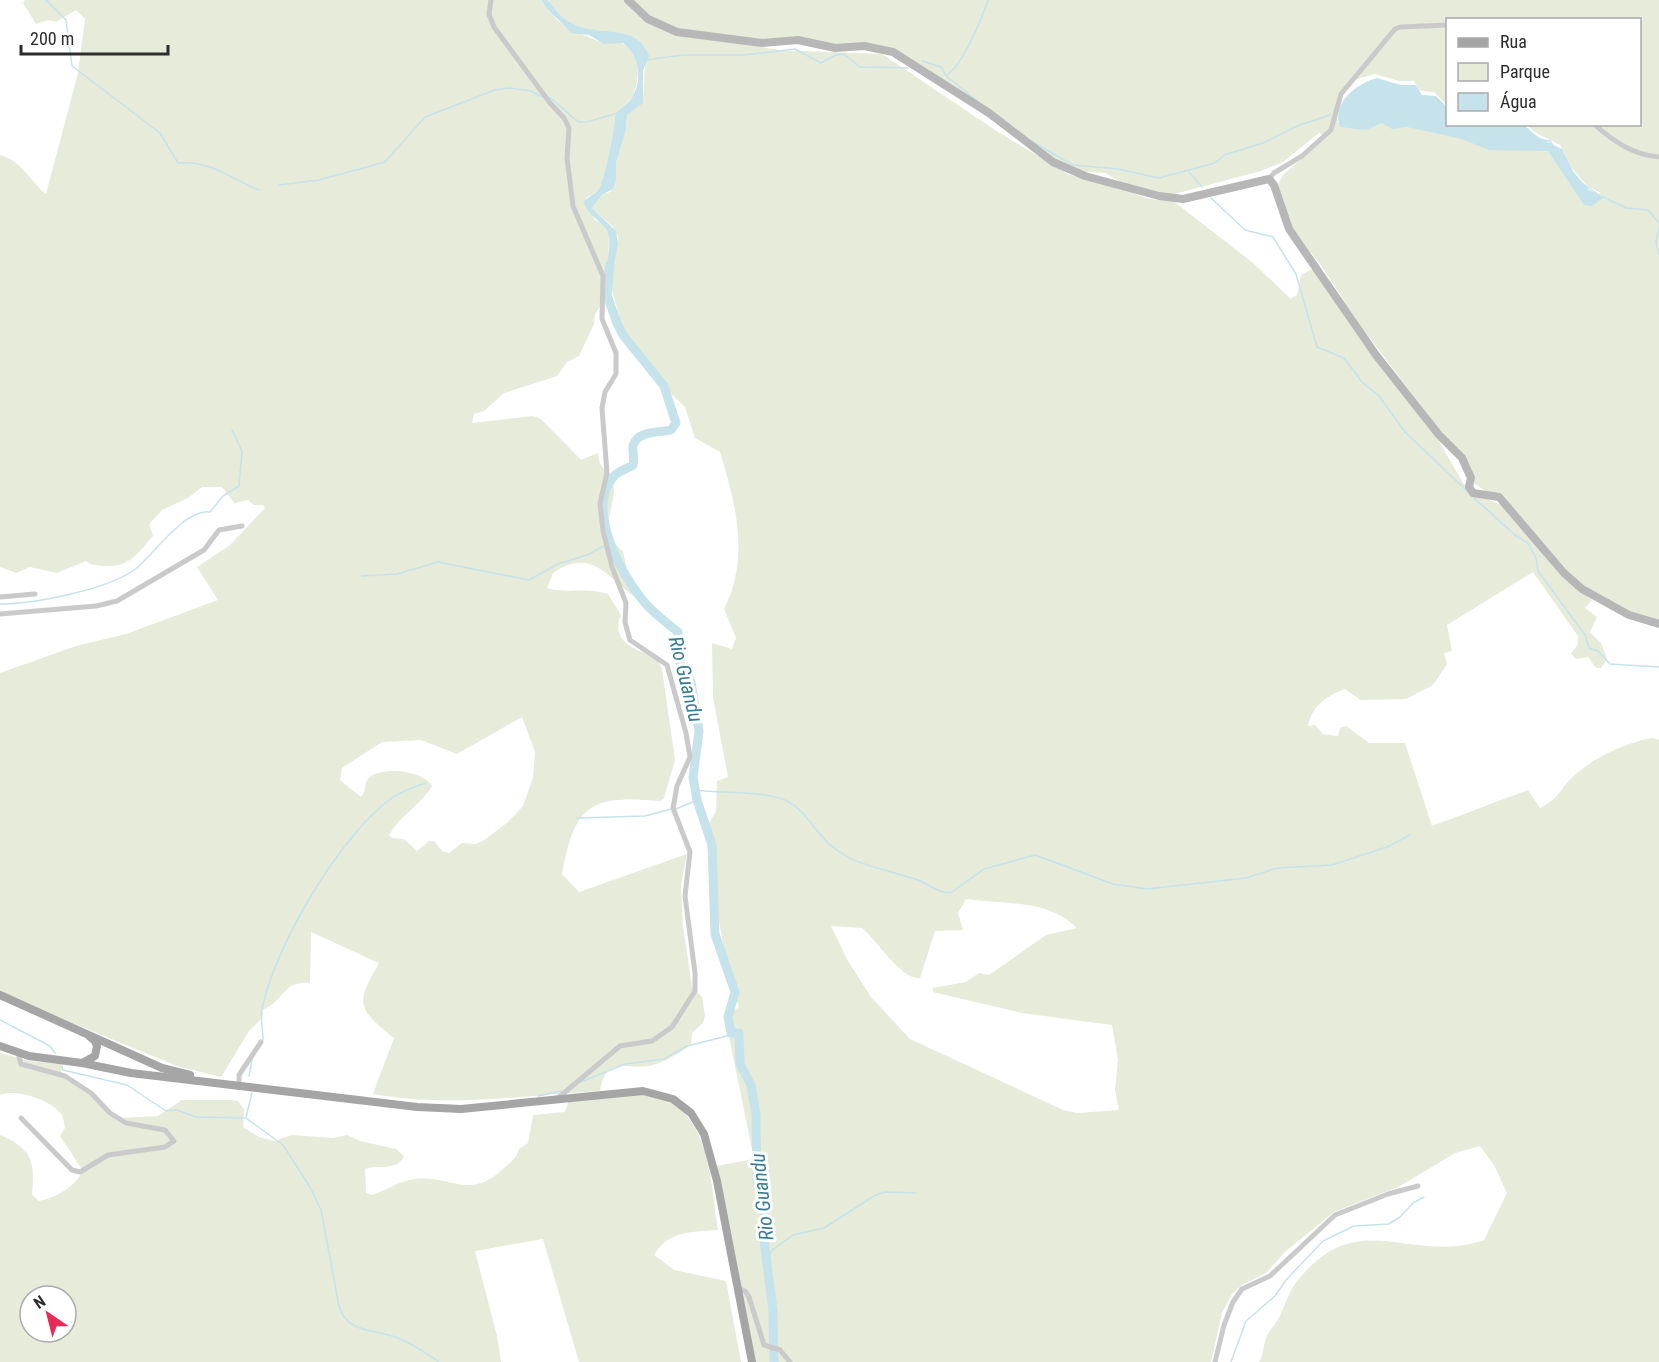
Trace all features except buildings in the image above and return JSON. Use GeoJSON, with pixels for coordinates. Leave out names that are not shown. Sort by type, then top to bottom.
{"type":"FeatureCollection","features":[{"type":"Feature","properties":{"kind":"main road"},"geometry":{"type":"LineString","coordinates":[[0,995],[162,1068],[219,1082]]}},
{"type":"Feature","properties":{"kind":"main road"},"geometry":{"type":"LineString","coordinates":[[77,1028],[95,1041],[97,1046],[95,1056],[82,1063]]}},
{"type":"Feature","properties":{"kind":"main road"},"geometry":{"type":"LineString","coordinates":[[3,1048],[18,1053],[131,1073],[450,1109],[643,1090],[674,1099],[691,1113],[704,1134],[717,1181],[752,1362]]}},
{"type":"Feature","properties":{"kind":"street"},"geometry":{"type":"LineString","coordinates":[[491,0],[489,9],[492,24],[519,63],[564,118],[569,128],[567,152],[573,206],[603,276],[601,312],[615,347],[617,368],[603,400],[607,473],[600,515],[612,567],[626,603],[628,635],[634,644],[667,665],[686,733],[690,757],[677,786],[674,809],[690,852],[685,896],[695,973],[695,991],[682,1014],[665,1032],[647,1042],[620,1046],[558,1098]]}},
{"type":"Feature","properties":{"kind":"street"},"geometry":{"type":"LineString","coordinates":[[628,0],[648,19],[677,32],[762,43],[798,40],[836,48],[864,46],[893,52],[989,113],[1053,162],[1085,176],[1159,196],[1183,199],[1269,179],[1274,173],[1302,156],[1331,130],[1341,94],[1395,29],[1446,25]]}},
{"type":"Feature","properties":{"kind":"street"},"geometry":{"type":"LineString","coordinates":[[1596,126],[1614,141],[1638,153],[1659,157]]}},
{"type":"Feature","properties":{"kind":"street"},"geometry":{"type":"LineString","coordinates":[[1269,179],[1274,185],[1289,229],[1376,355],[1439,435],[1462,458],[1471,478],[1469,487],[1473,493],[1499,497],[1564,573],[1582,589],[1629,615],[1659,624]]}},
{"type":"Feature","properties":{"kind":"street"},"geometry":{"type":"LineString","coordinates":[[0,614],[108,604],[208,547],[219,530],[242,526]]}},
{"type":"Feature","properties":{"kind":"street"},"geometry":{"type":"LineString","coordinates":[[0,597],[36,594]]}},
{"type":"Feature","properties":{"kind":"street"},"geometry":{"type":"LineString","coordinates":[[239,1084],[239,1075],[261,1042]]}},
{"type":"Feature","properties":{"kind":"street"},"geometry":{"type":"LineString","coordinates":[[18,1053],[21,1064],[65,1076],[91,1093],[110,1113],[126,1123],[165,1130],[174,1141],[165,1146],[108,1155],[80,1172],[72,1170],[21,1118]]}},
{"type":"Feature","properties":{"kind":"street"},"geometry":{"type":"LineString","coordinates":[[1215,1362],[1224,1324],[1233,1302],[1242,1289],[1269,1276],[1335,1215],[1388,1194],[1418,1186]]}},
{"type":"Feature","properties":{"kind":"street"},"geometry":{"type":"LineString","coordinates":[[737,1288],[742,1289],[748,1297],[762,1341],[784,1353],[790,1362]]}},
{"type":"Feature","properties":{"kind":"green space"},"geometry":{"type":"Polygon","coordinates":[[[25,0],[542,0],[552,15],[566,26],[601,42],[621,43],[633,52],[638,66],[635,88],[631,98],[615,116],[609,154],[600,185],[597,191],[586,198],[595,220],[603,224],[609,235],[608,276],[604,301],[595,314],[594,324],[579,356],[567,362],[557,376],[504,393],[484,411],[474,414],[472,423],[533,416],[541,419],[581,460],[598,453],[602,466],[611,476],[614,495],[609,523],[610,533],[614,542],[623,551],[628,575],[640,588],[644,602],[603,571],[592,565],[581,563],[568,565],[553,573],[547,588],[608,594],[621,615],[618,624],[619,632],[626,644],[656,657],[662,669],[675,760],[664,798],[660,801],[617,800],[602,803],[590,809],[580,819],[573,832],[562,874],[579,892],[687,854],[681,885],[683,926],[692,987],[702,997],[705,1016],[703,1023],[692,1033],[691,1045],[682,1051],[645,1067],[614,1067],[603,1079],[600,1091],[459,1100],[402,1098],[373,1094],[394,1038],[372,1019],[366,1012],[364,1004],[366,987],[379,963],[311,932],[310,983],[294,985],[262,1010],[263,1017],[249,1031],[221,1077],[177,1066],[0,993],[0,673],[76,646],[126,634],[218,600],[197,567],[230,545],[265,508],[263,505],[254,505],[248,500],[234,503],[222,487],[202,487],[188,498],[162,510],[149,524],[153,536],[127,562],[105,566],[90,564],[86,561],[57,573],[30,567],[16,573],[0,567],[0,155],[20,166],[46,194],[78,73],[85,19],[76,10],[56,22],[48,20],[36,24],[23,3],[25,0]],[[522,717],[457,754],[421,740],[382,742],[342,768],[340,780],[361,797],[368,779],[382,772],[402,772],[427,781],[432,786],[389,835],[392,838],[404,839],[417,851],[429,841],[434,841],[442,851],[449,853],[462,843],[476,844],[483,841],[508,822],[523,806],[533,778],[535,752],[522,717]]]}},
{"type":"Feature","properties":{"kind":"green space"},"geometry":{"type":"Polygon","coordinates":[[[548,0],[623,0],[636,14],[669,32],[779,50],[882,54],[998,132],[1068,174],[1110,183],[1146,198],[1172,200],[1253,263],[1291,299],[1297,295],[1301,275],[1314,268],[1437,438],[1463,483],[1480,496],[1503,506],[1574,586],[1592,600],[1585,608],[1597,617],[1590,632],[1601,643],[1607,659],[1601,668],[1596,668],[1588,657],[1576,659],[1571,654],[1578,644],[1578,636],[1533,572],[1447,625],[1452,651],[1444,653],[1447,664],[1433,685],[1406,699],[1361,700],[1345,689],[1316,707],[1308,726],[1315,725],[1323,734],[1338,736],[1340,728],[1346,726],[1369,743],[1405,743],[1432,826],[1528,790],[1540,808],[1553,799],[1582,769],[1599,758],[1645,739],[1659,740],[1659,1362],[1259,1362],[1267,1336],[1295,1284],[1318,1260],[1340,1246],[1363,1241],[1385,1241],[1457,1246],[1484,1240],[1507,1193],[1494,1165],[1480,1146],[1455,1153],[1400,1186],[1334,1212],[1286,1251],[1266,1273],[1242,1285],[1232,1294],[1222,1313],[1211,1362],[749,1362],[716,1166],[754,1159],[725,1017],[739,1007],[734,992],[726,981],[723,965],[723,944],[713,885],[714,856],[708,825],[716,811],[717,781],[728,777],[713,698],[712,643],[732,649],[736,638],[724,609],[737,570],[738,531],[731,491],[720,452],[695,438],[685,407],[666,389],[659,374],[625,336],[611,287],[618,237],[613,227],[592,208],[602,195],[610,192],[616,181],[616,163],[626,130],[627,115],[643,102],[646,49],[631,36],[581,28],[572,24],[548,0]],[[966,899],[958,913],[963,930],[935,931],[920,978],[905,973],[862,928],[831,926],[848,961],[871,997],[910,1039],[1063,1110],[1077,1113],[1119,1110],[1115,1090],[1118,1060],[1112,1025],[1022,1013],[933,992],[933,988],[966,982],[979,973],[989,975],[1046,935],[1077,928],[1065,918],[1039,907],[966,899]]]}},
{"type":"Feature","properties":{"kind":"green space"},"geometry":{"type":"Polygon","coordinates":[[[629,0],[1659,0],[1659,622],[1623,610],[1579,584],[1516,511],[1475,484],[1463,461],[1362,328],[1320,264],[1283,218],[1278,185],[1283,175],[1312,150],[1322,135],[1319,133],[1283,162],[1261,171],[1167,196],[1126,185],[1105,173],[1073,171],[1059,165],[984,110],[893,51],[843,45],[741,39],[671,27],[655,21],[629,0]]]}},
{"type":"Feature","properties":{"kind":"green space"},"geometry":{"type":"Polygon","coordinates":[[[0,1053],[30,1061],[63,1064],[60,1074],[84,1088],[107,1112],[120,1118],[158,1116],[182,1100],[238,1101],[244,1109],[243,1127],[259,1137],[274,1141],[292,1135],[333,1138],[347,1135],[360,1141],[396,1149],[404,1156],[397,1164],[365,1169],[366,1193],[372,1195],[415,1179],[469,1185],[490,1179],[512,1161],[519,1149],[528,1143],[533,1115],[565,1112],[569,1100],[633,1093],[658,1096],[677,1106],[691,1121],[701,1140],[708,1162],[718,1230],[690,1232],[674,1237],[660,1247],[654,1255],[674,1270],[726,1281],[741,1362],[579,1362],[543,1239],[475,1251],[497,1336],[501,1362],[0,1362],[0,1135],[19,1146],[30,1158],[33,1174],[32,1195],[39,1201],[65,1190],[83,1171],[60,1136],[65,1128],[62,1116],[56,1109],[42,1100],[24,1094],[0,1095],[0,1053]]]}},
{"type":"Feature","properties":{"kind":"water"},"geometry":{"type":"Polygon","coordinates":[[[542,0],[548,0],[571,23],[592,30],[626,34],[635,38],[643,45],[649,56],[643,71],[643,103],[627,115],[626,130],[616,163],[616,181],[613,189],[602,195],[592,208],[616,231],[618,244],[612,275],[608,276],[608,232],[589,212],[584,202],[596,192],[600,185],[609,155],[615,116],[635,92],[638,69],[633,54],[623,43],[604,44],[589,35],[571,33],[548,10],[542,0]]]}},
{"type":"Feature","properties":{"kind":"water"},"geometry":{"type":"Polygon","coordinates":[[[1377,78],[1401,85],[1416,85],[1422,95],[1436,96],[1446,106],[1446,126],[1525,126],[1538,137],[1562,149],[1573,171],[1589,190],[1604,197],[1592,206],[1584,205],[1548,151],[1489,150],[1462,139],[1407,127],[1392,129],[1382,123],[1366,130],[1340,127],[1338,118],[1342,102],[1354,89],[1377,78]]]}},
{"type":"Feature","properties":{"kind":"waterway"},"geometry":{"type":"LineString","coordinates":[[46,0],[66,20],[72,66],[160,133],[178,163],[210,167],[259,190]]}},
{"type":"Feature","properties":{"kind":"waterway"},"geometry":{"type":"LineString","coordinates":[[947,75],[966,51],[988,0]]}},
{"type":"Feature","properties":{"kind":"waterway"},"geometry":{"type":"LineString","coordinates":[[646,60],[682,55],[744,55],[795,49],[821,63],[836,55],[844,54],[860,67],[908,68]]}},
{"type":"Feature","properties":{"kind":"waterway"},"geometry":{"type":"LineString","coordinates":[[922,61],[941,67],[946,76],[979,102]]}},
{"type":"Feature","properties":{"kind":"waterway"},"geometry":{"type":"LineString","coordinates":[[279,185],[319,180],[385,162],[425,117],[495,90],[509,88],[531,91],[542,97]]}},
{"type":"Feature","properties":{"kind":"waterway"},"geometry":{"type":"LineString","coordinates":[[549,97],[579,122],[618,113]]}},
{"type":"Feature","properties":{"kind":"waterway"},"geometry":{"type":"LineString","coordinates":[[1031,141],[1073,165],[1118,169],[1159,178],[1215,163],[1224,155],[1263,143],[1297,126],[1330,115]]}},
{"type":"Feature","properties":{"kind":"waterway"},"geometry":{"type":"LineString","coordinates":[[1543,140],[1550,141],[1553,146]]}},
{"type":"Feature","properties":{"kind":"waterway"},"geometry":{"type":"LineString","coordinates":[[1189,172],[1202,187]]}},
{"type":"Feature","properties":{"kind":"waterway"},"geometry":{"type":"LineString","coordinates":[[1583,184],[1599,195]]}},
{"type":"Feature","properties":{"kind":"waterway"},"geometry":{"type":"LineString","coordinates":[[1603,197],[1626,208],[1648,210],[1659,223]]}},
{"type":"Feature","properties":{"kind":"waterway"},"geometry":{"type":"LineString","coordinates":[[1211,198],[1245,230],[1273,237],[1296,274],[1317,347],[1344,358],[1362,382],[1379,396],[1405,432],[1468,492]]}},
{"type":"Feature","properties":{"kind":"waterway"},"geometry":{"type":"LineString","coordinates":[[1659,227],[1656,242],[1659,254]]}},
{"type":"Feature","properties":{"kind":"waterway","name":"Rio Guandu"},"geometry":{"type":"LineString","coordinates":[[610,265],[607,295],[617,323],[623,335],[664,386],[676,423],[671,430],[649,433],[635,441],[633,465],[615,475],[605,491],[603,507],[605,525],[610,543],[627,578],[646,604],[678,632],[680,663],[691,682],[699,731],[693,777],[697,800],[712,845],[715,934],[735,992],[728,1017],[731,1033],[739,1033],[740,1064],[751,1085],[756,1115],[757,1181],[765,1213],[763,1232],[773,1311],[774,1362]]}},
{"type":"Feature","properties":{"kind":"waterway"},"geometry":{"type":"LineString","coordinates":[[0,604],[72,594],[110,582],[138,567],[181,524],[200,513],[210,512],[223,496],[239,486],[242,451],[232,430]]}},
{"type":"Feature","properties":{"kind":"waterway"},"geometry":{"type":"LineString","coordinates":[[1473,497],[1515,535],[1528,543],[1536,558],[1538,571],[1585,635],[1589,648],[1598,651],[1610,664],[1659,667]]}},
{"type":"Feature","properties":{"kind":"waterway"},"geometry":{"type":"LineString","coordinates":[[362,576],[397,574],[438,562],[529,580],[558,564],[587,555],[604,546]]}},
{"type":"Feature","properties":{"kind":"waterway"},"geometry":{"type":"LineString","coordinates":[[263,1040],[261,1013],[269,984],[294,925],[311,895],[349,840],[369,818],[393,797],[426,783]]}},
{"type":"Feature","properties":{"kind":"waterway"},"geometry":{"type":"LineString","coordinates":[[696,790],[767,795],[787,801],[805,815],[824,839],[839,852],[860,863],[918,880],[948,893],[984,869],[1035,855],[1113,884],[1147,889],[1246,878],[1277,868],[1332,865],[1387,847],[1410,835]]}},
{"type":"Feature","properties":{"kind":"waterway"},"geometry":{"type":"LineString","coordinates":[[676,809],[697,800]]}},
{"type":"Feature","properties":{"kind":"waterway"},"geometry":{"type":"LineString","coordinates":[[577,818],[645,816],[671,809]]}},
{"type":"Feature","properties":{"kind":"waterway"},"geometry":{"type":"LineString","coordinates":[[0,1020],[50,1046],[55,1053]]}},
{"type":"Feature","properties":{"kind":"waterway"},"geometry":{"type":"LineString","coordinates":[[581,1082],[625,1064],[664,1059],[687,1046],[739,1033]]}},
{"type":"Feature","properties":{"kind":"waterway"},"geometry":{"type":"LineString","coordinates":[[249,1076],[252,1060]]}},
{"type":"Feature","properties":{"kind":"waterway"},"geometry":{"type":"LineString","coordinates":[[62,1067],[63,1070],[127,1085],[166,1111],[177,1110],[196,1117],[246,1118],[283,1145],[310,1187],[321,1210],[339,1306],[348,1322],[363,1329],[398,1338],[439,1362]]}},
{"type":"Feature","properties":{"kind":"waterway"},"geometry":{"type":"LineString","coordinates":[[538,1096],[561,1091]]}},
{"type":"Feature","properties":{"kind":"waterway"},"geometry":{"type":"LineString","coordinates":[[246,1117],[252,1093]]}},
{"type":"Feature","properties":{"kind":"waterway"},"geometry":{"type":"LineString","coordinates":[[768,1260],[772,1250],[793,1235],[824,1228],[874,1196],[884,1192],[916,1193]]}},
{"type":"Feature","properties":{"kind":"waterway"},"geometry":{"type":"LineString","coordinates":[[1231,1362],[1246,1321],[1275,1296],[1286,1280],[1323,1241],[1354,1226],[1389,1224],[1400,1217],[1413,1203],[1424,1197]]}}]}
